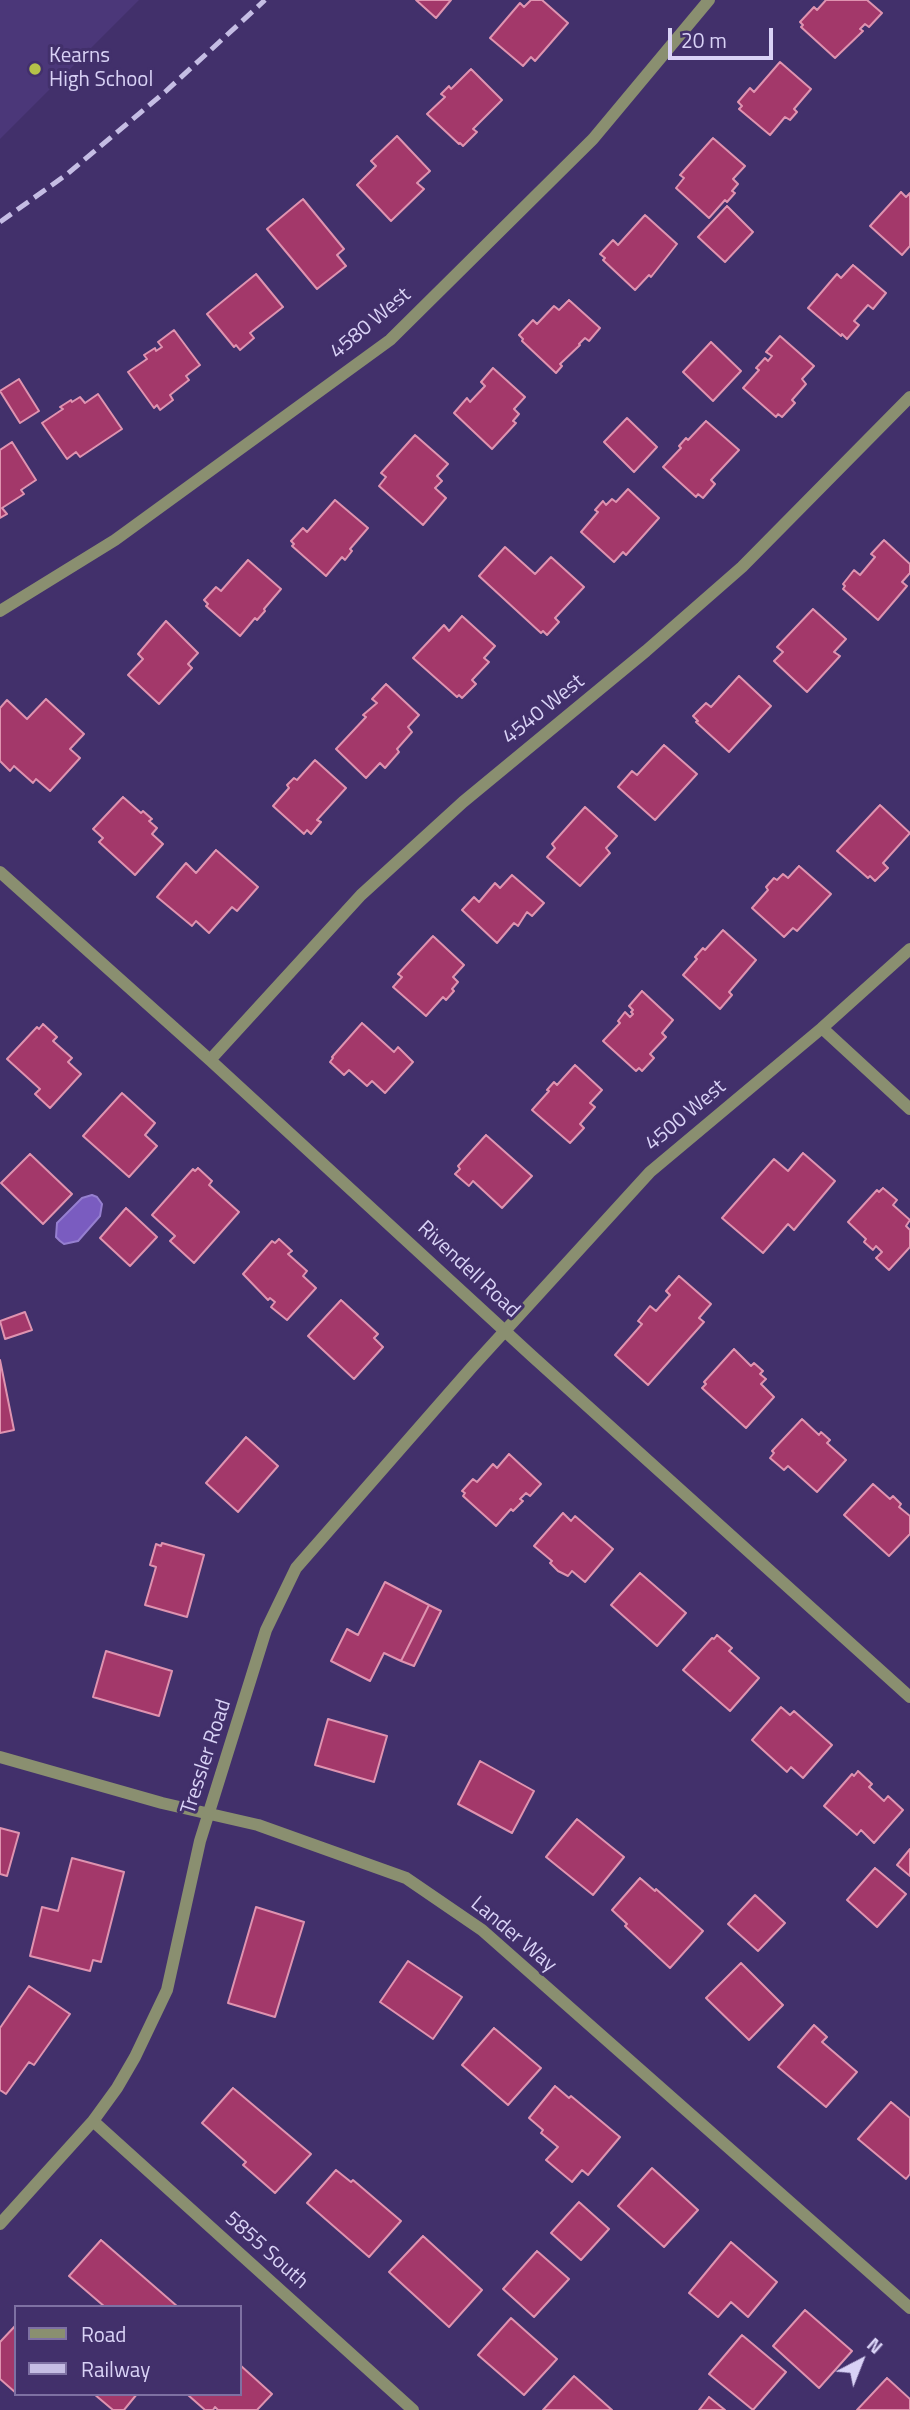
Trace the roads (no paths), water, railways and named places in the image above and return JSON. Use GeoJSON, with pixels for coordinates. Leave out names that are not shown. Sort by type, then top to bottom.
{"type":"FeatureCollection","features":[{"type":"Feature","properties":{"kind":"street","name":"4580 West"},"geometry":{"type":"LineString","coordinates":[[0,611],[115,540],[390,340],[593,139],[709,0]]}},
{"type":"Feature","properties":{"kind":"street","name":"4540 West"},"geometry":{"type":"LineString","coordinates":[[210,1060],[361,895],[463,802],[646,652],[743,567],[910,397]]}},
{"type":"Feature","properties":{"kind":"street","name":"Rivendell Road"},"geometry":{"type":"LineString","coordinates":[[0,872],[910,1697]]}},
{"type":"Feature","properties":{"kind":"street","name":"4500 West"},"geometry":{"type":"LineString","coordinates":[[505,1331],[650,1172],[822,1028],[910,949]]}},
{"type":"Feature","properties":{"kind":"street"},"geometry":{"type":"LineString","coordinates":[[822,1028],[910,1109]]}},
{"type":"Feature","properties":{"kind":"street","name":"Tressler Road"},"geometry":{"type":"LineString","coordinates":[[0,2224],[93,2121],[117,2088],[167,1990],[200,1841],[266,1630],[296,1568],[505,1331]]}},
{"type":"Feature","properties":{"kind":"street","name":"Lander Way"},"geometry":{"type":"LineString","coordinates":[[0,1757],[258,1825],[406,1878],[482,1930],[910,2308]]}},
{"type":"Feature","properties":{"kind":"street","name":"5855 South"},"geometry":{"type":"LineString","coordinates":[[93,2121],[413,2410]]}},
{"type":"Feature","properties":{"kind":"railway"},"geometry":{"type":"LineString","coordinates":[[0,222],[66,175],[165,92],[265,0]]}},
{"type":"Feature","properties":{"kind":"place","name":"Kearns High School"},"geometry":{"type":"Point","coordinates":[35,69]}}]}
